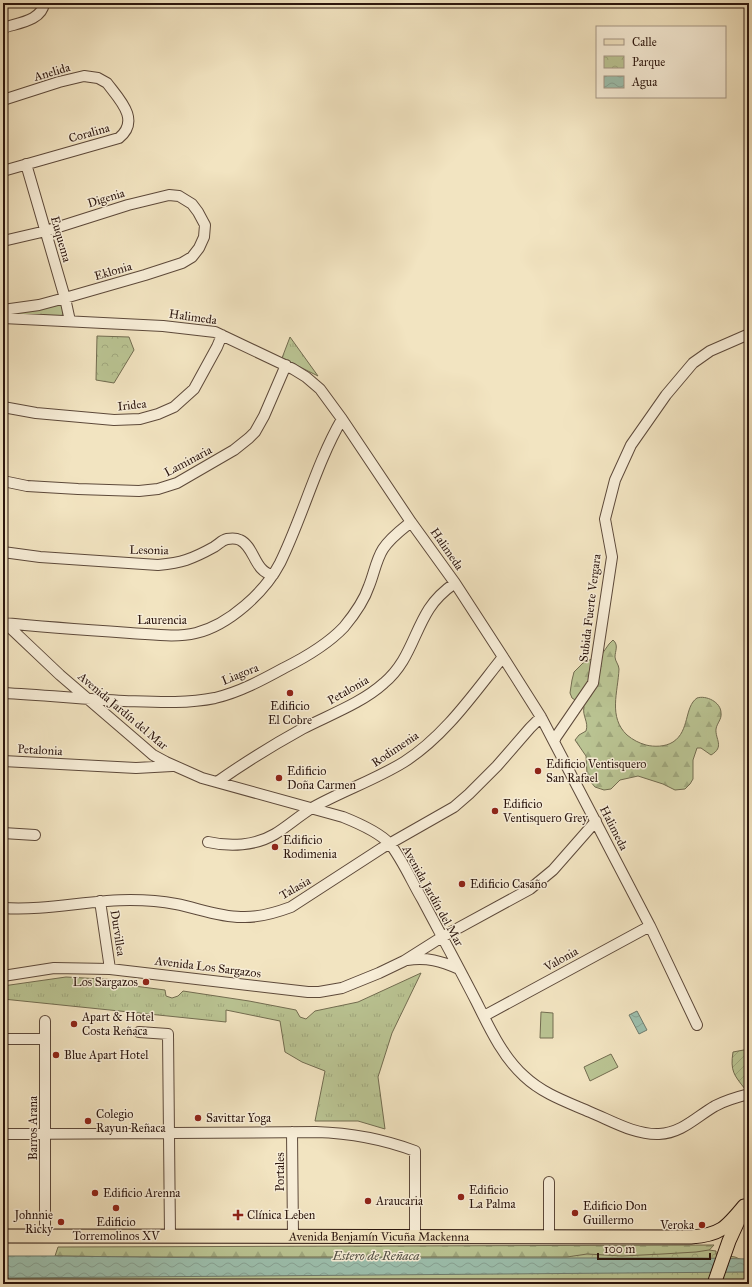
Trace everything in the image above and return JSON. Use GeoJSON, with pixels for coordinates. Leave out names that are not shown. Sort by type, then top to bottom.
{"type":"FeatureCollection","features":[{"type":"Feature","properties":{"kind":"main road","name":"Avenida Benjamín Vicuña Mackenna"},"geometry":{"type":"LineString","coordinates":[[3,1236],[702,1236],[717,1233],[722,1230],[747,1203]]}},
{"type":"Feature","properties":{"kind":"main road"},"geometry":{"type":"LineString","coordinates":[[714,1282],[729,1241],[747,1203]]}},
{"type":"Feature","properties":{"kind":"street"},"geometry":{"type":"LineString","coordinates":[[3,28],[37,16],[42,10],[44,3]]}},
{"type":"Feature","properties":{"kind":"street","name":"Anelida"},"geometry":{"type":"LineString","coordinates":[[3,100],[59,82],[84,76],[98,78],[107,83]]}},
{"type":"Feature","properties":{"kind":"street","name":"Coralina"},"geometry":{"type":"LineString","coordinates":[[3,171],[119,138],[123,135],[128,127],[128,115],[107,83]]}},
{"type":"Feature","properties":{"kind":"street","name":"Euquema"},"geometry":{"type":"LineString","coordinates":[[26,164],[65,298],[70,321]]}},
{"type":"Feature","properties":{"kind":"street","name":"Digenia"},"geometry":{"type":"LineString","coordinates":[[3,241],[46,231],[128,205],[169,195],[179,196],[192,204],[205,225]]}},
{"type":"Feature","properties":{"kind":"street","name":"Eklonia"},"geometry":{"type":"LineString","coordinates":[[3,310],[39,305],[145,276],[182,263],[192,257],[199,248],[204,237],[205,225]]}},
{"type":"Feature","properties":{"kind":"street","name":"Halimeda"},"geometry":{"type":"LineString","coordinates":[[3,318],[163,326],[215,332],[300,372],[313,382],[326,396],[455,583],[541,717],[650,926],[697,1026]]}},
{"type":"Feature","properties":{"kind":"street","name":"Subida Fuerte Vergara"},"geometry":{"type":"LineString","coordinates":[[554,742],[593,683],[612,557],[605,519],[615,480],[631,445],[666,395],[693,363],[710,351],[749,334]]}},
{"type":"Feature","properties":{"kind":"street","name":"Iridea"},"geometry":{"type":"LineString","coordinates":[[3,407],[36,413],[114,420],[131,420],[149,417],[174,407],[194,390],[222,335]]}},
{"type":"Feature","properties":{"kind":"street","name":"Laminaria"},"geometry":{"type":"LineString","coordinates":[[3,481],[27,486],[135,491],[149,491],[172,485],[207,467],[234,450],[249,438],[262,420],[286,365]]}},
{"type":"Feature","properties":{"kind":"street","name":"Laurencia"},"geometry":{"type":"LineString","coordinates":[[3,622],[64,629],[174,635],[189,634],[211,628],[236,613],[256,596],[273,575],[300,517],[319,465],[342,419]]}},
{"type":"Feature","properties":{"kind":"street","name":"Liagora"},"geometry":{"type":"LineString","coordinates":[[3,693],[88,699],[174,702],[195,701],[216,697],[254,685],[308,655],[331,639],[358,609],[366,593],[382,550],[392,538],[412,522]]}},
{"type":"Feature","properties":{"kind":"street","name":"Lesonia"},"geometry":{"type":"LineString","coordinates":[[3,552],[40,557],[163,564],[185,560],[210,549],[223,540],[234,538],[241,540],[246,544],[261,568],[265,572],[273,575]]}},
{"type":"Feature","properties":{"kind":"street","name":"Petalonia"},"geometry":{"type":"LineString","coordinates":[[218,782],[235,769],[296,733],[340,711],[384,684],[397,671],[404,660],[432,606],[440,595],[455,583]]}},
{"type":"Feature","properties":{"kind":"street","name":"Avenida Jardín del Mar"},"geometry":{"type":"LineString","coordinates":[[3,622],[60,676],[153,755],[172,766],[197,777],[332,813],[354,821],[372,831],[389,844],[405,869],[505,1053],[524,1076],[536,1086],[561,1100],[624,1127],[641,1132],[660,1134],[687,1126],[709,1110],[725,1101],[749,1094]]}},
{"type":"Feature","properties":{"kind":"street","name":"Rodimenia"},"geometry":{"type":"LineString","coordinates":[[208,842],[235,845],[260,841],[274,834],[312,808],[376,778],[405,761],[432,739],[457,714],[503,656]]}},
{"type":"Feature","properties":{"kind":"street","name":"Talasia"},"geometry":{"type":"LineString","coordinates":[[3,908],[44,908],[100,901],[129,900],[162,902],[231,917],[242,917],[263,916],[291,907],[389,844],[454,807],[497,766],[541,717]]}},
{"type":"Feature","properties":{"kind":"street","name":"Petalonia"},"geometry":{"type":"LineString","coordinates":[[3,761],[136,768],[172,766]]}},
{"type":"Feature","properties":{"kind":"street","name":"Avenida Los Sargazos"},"geometry":{"type":"LineString","coordinates":[[3,976],[54,968],[110,969],[283,990],[308,992],[331,991],[352,985],[404,961],[442,937],[530,889],[552,870],[596,821]]}},
{"type":"Feature","properties":{"kind":"street"},"geometry":{"type":"LineString","coordinates":[[3,833],[36,835]]}},
{"type":"Feature","properties":{"kind":"street","name":"Durvillea"},"geometry":{"type":"LineString","coordinates":[[100,901],[110,969]]}},
{"type":"Feature","properties":{"kind":"street","name":"Valonia"},"geometry":{"type":"LineString","coordinates":[[484,1016],[650,926]]}},
{"type":"Feature","properties":{"kind":"street","name":"Avenida Los Sargazos"},"geometry":{"type":"LineString","coordinates":[[404,961],[427,958],[459,969]]}},
{"type":"Feature","properties":{"kind":"street","name":"Barros Arana"},"geometry":{"type":"LineString","coordinates":[[45,1021],[45,1236]]}},
{"type":"Feature","properties":{"kind":"street"},"geometry":{"type":"LineString","coordinates":[[139,1032],[168,1034],[170,1236]]}},
{"type":"Feature","properties":{"kind":"street"},"geometry":{"type":"LineString","coordinates":[[5,1039],[45,1039]]}},
{"type":"Feature","properties":{"kind":"street","name":"Portales"},"geometry":{"type":"LineString","coordinates":[[292,1132],[293,1236]]}},
{"type":"Feature","properties":{"kind":"street"},"geometry":{"type":"LineString","coordinates":[[3,1134],[332,1132],[389,1142],[415,1152],[415,1237]]}},
{"type":"Feature","properties":{"kind":"street"},"geometry":{"type":"LineString","coordinates":[[548,1237],[549,1182]]}},
{"type":"Feature","properties":{"kind":"green space"},"geometry":{"type":"Polygon","coordinates":[[[62,304],[63,316],[13,314],[62,304]]]}},
{"type":"Feature","properties":{"kind":"green space"},"geometry":{"type":"Polygon","coordinates":[[[97,336],[129,337],[134,350],[114,383],[96,380],[97,336]]]}},
{"type":"Feature","properties":{"kind":"green space"},"geometry":{"type":"Polygon","coordinates":[[[290,337],[318,376],[282,358],[290,337]]]}},
{"type":"Feature","properties":{"kind":"green space"},"geometry":{"type":"Polygon","coordinates":[[[613,640],[616,644],[615,658],[619,669],[616,712],[621,728],[627,735],[646,745],[663,746],[670,744],[682,732],[690,707],[697,698],[701,697],[712,700],[719,706],[721,717],[716,729],[718,749],[711,755],[701,748],[697,748],[693,760],[693,779],[685,789],[675,790],[663,784],[638,776],[620,780],[611,789],[604,790],[595,787],[590,781],[587,773],[586,756],[575,740],[579,735],[586,731],[587,725],[583,705],[572,698],[570,693],[572,680],[574,672],[583,663],[602,654],[613,640]]]}},
{"type":"Feature","properties":{"kind":"green space"},"geometry":{"type":"Polygon","coordinates":[[[421,973],[392,1033],[378,1077],[385,1129],[358,1121],[315,1121],[325,1071],[302,1062],[285,1052],[280,1021],[226,1010],[226,1022],[3,999],[3,986],[66,977],[120,980],[119,984],[165,990],[166,996],[172,998],[178,996],[183,991],[249,1001],[296,1010],[300,1017],[306,1019],[315,1011],[358,1002],[421,973]]]}},
{"type":"Feature","properties":{"kind":"green space"},"geometry":{"type":"Polygon","coordinates":[[[541,1012],[553,1013],[553,1038],[540,1038],[541,1012]]]}},
{"type":"Feature","properties":{"kind":"green space"},"geometry":{"type":"Polygon","coordinates":[[[749,1049],[749,1088],[745,1089],[734,1072],[732,1058],[733,1052],[749,1049]]]}},
{"type":"Feature","properties":{"kind":"green space"},"geometry":{"type":"Polygon","coordinates":[[[611,1054],[618,1067],[590,1081],[584,1067],[611,1054]]]}},
{"type":"Feature","properties":{"kind":"green space"},"geometry":{"type":"Polygon","coordinates":[[[714,1245],[702,1258],[217,1258],[55,1256],[58,1247],[714,1245]]]}},
{"type":"Feature","properties":{"kind":"green space"},"geometry":{"type":"Polygon","coordinates":[[[709,1250],[716,1251],[716,1254],[735,1257],[749,1263],[749,1284],[607,1284],[556,1282],[517,1284],[3,1284],[3,1259],[178,1257],[567,1257],[587,1254],[622,1256],[709,1250]]]}},
{"type":"Feature","properties":{"kind":"water"},"geometry":{"type":"Polygon","coordinates":[[[637,1011],[647,1030],[639,1034],[629,1015],[637,1011]]]}},
{"type":"Feature","properties":{"kind":"water"},"geometry":{"type":"Polygon","coordinates":[[[3,1256],[749,1259],[749,1272],[3,1278],[3,1256]]]}},
{"type":"Feature","properties":{"kind":"place","name":"Edificio El Cobre"},"geometry":{"type":"Point","coordinates":[290,693]}},
{"type":"Feature","properties":{"kind":"place","name":"Edificio Ventisquero San Rafael"},"geometry":{"type":"Point","coordinates":[538,771]}},
{"type":"Feature","properties":{"kind":"place","name":"Edificio Doña Carmen"},"geometry":{"type":"Point","coordinates":[279,778]}},
{"type":"Feature","properties":{"kind":"place","name":"Edificio Ventisquero Grey"},"geometry":{"type":"Point","coordinates":[495,811]}},
{"type":"Feature","properties":{"kind":"place","name":"Edificio Rodimenia"},"geometry":{"type":"Point","coordinates":[275,847]}},
{"type":"Feature","properties":{"kind":"place","name":"Edificio Casaño"},"geometry":{"type":"Point","coordinates":[462,884]}},
{"type":"Feature","properties":{"kind":"place","name":"Los Sargazos"},"geometry":{"type":"Point","coordinates":[146,982]}},
{"type":"Feature","properties":{"kind":"place","name":"Apart & Hotel Costa Reñaca"},"geometry":{"type":"Point","coordinates":[74,1024]}},
{"type":"Feature","properties":{"kind":"place","name":"Blue Apart Hotel"},"geometry":{"type":"Point","coordinates":[56,1055]}},
{"type":"Feature","properties":{"kind":"place","name":"Savittar Yoga"},"geometry":{"type":"Point","coordinates":[198,1118]}},
{"type":"Feature","properties":{"kind":"place","name":"Colegio Rayun Reñaca"},"geometry":{"type":"Point","coordinates":[88,1121]}},
{"type":"Feature","properties":{"kind":"place","name":"Edificio Arenna"},"geometry":{"type":"Point","coordinates":[95,1193]}},
{"type":"Feature","properties":{"kind":"place","name":"Edificio La Palma"},"geometry":{"type":"Point","coordinates":[461,1197]}},
{"type":"Feature","properties":{"kind":"place","name":"Araucaria"},"geometry":{"type":"Point","coordinates":[368,1201]}},
{"type":"Feature","properties":{"kind":"place","name":"Edificio Torremolinos XV"},"geometry":{"type":"Point","coordinates":[116,1208]}},
{"type":"Feature","properties":{"kind":"place","name":"Edificio Don Guillermo"},"geometry":{"type":"Point","coordinates":[575,1213]}},
{"type":"Feature","properties":{"kind":"place","name":"Clínica Leben"},"geometry":{"type":"Point","coordinates":[238,1215]}},
{"type":"Feature","properties":{"kind":"place","name":"Johnnie Ricky"},"geometry":{"type":"Point","coordinates":[61,1222]}},
{"type":"Feature","properties":{"kind":"place","name":"Veroka"},"geometry":{"type":"Point","coordinates":[702,1225]}},
{"type":"Feature","properties":{"kind":"water label","name":"Estero de Reñaca"},"geometry":{"type":"Point","coordinates":[376,1256]}}]}
